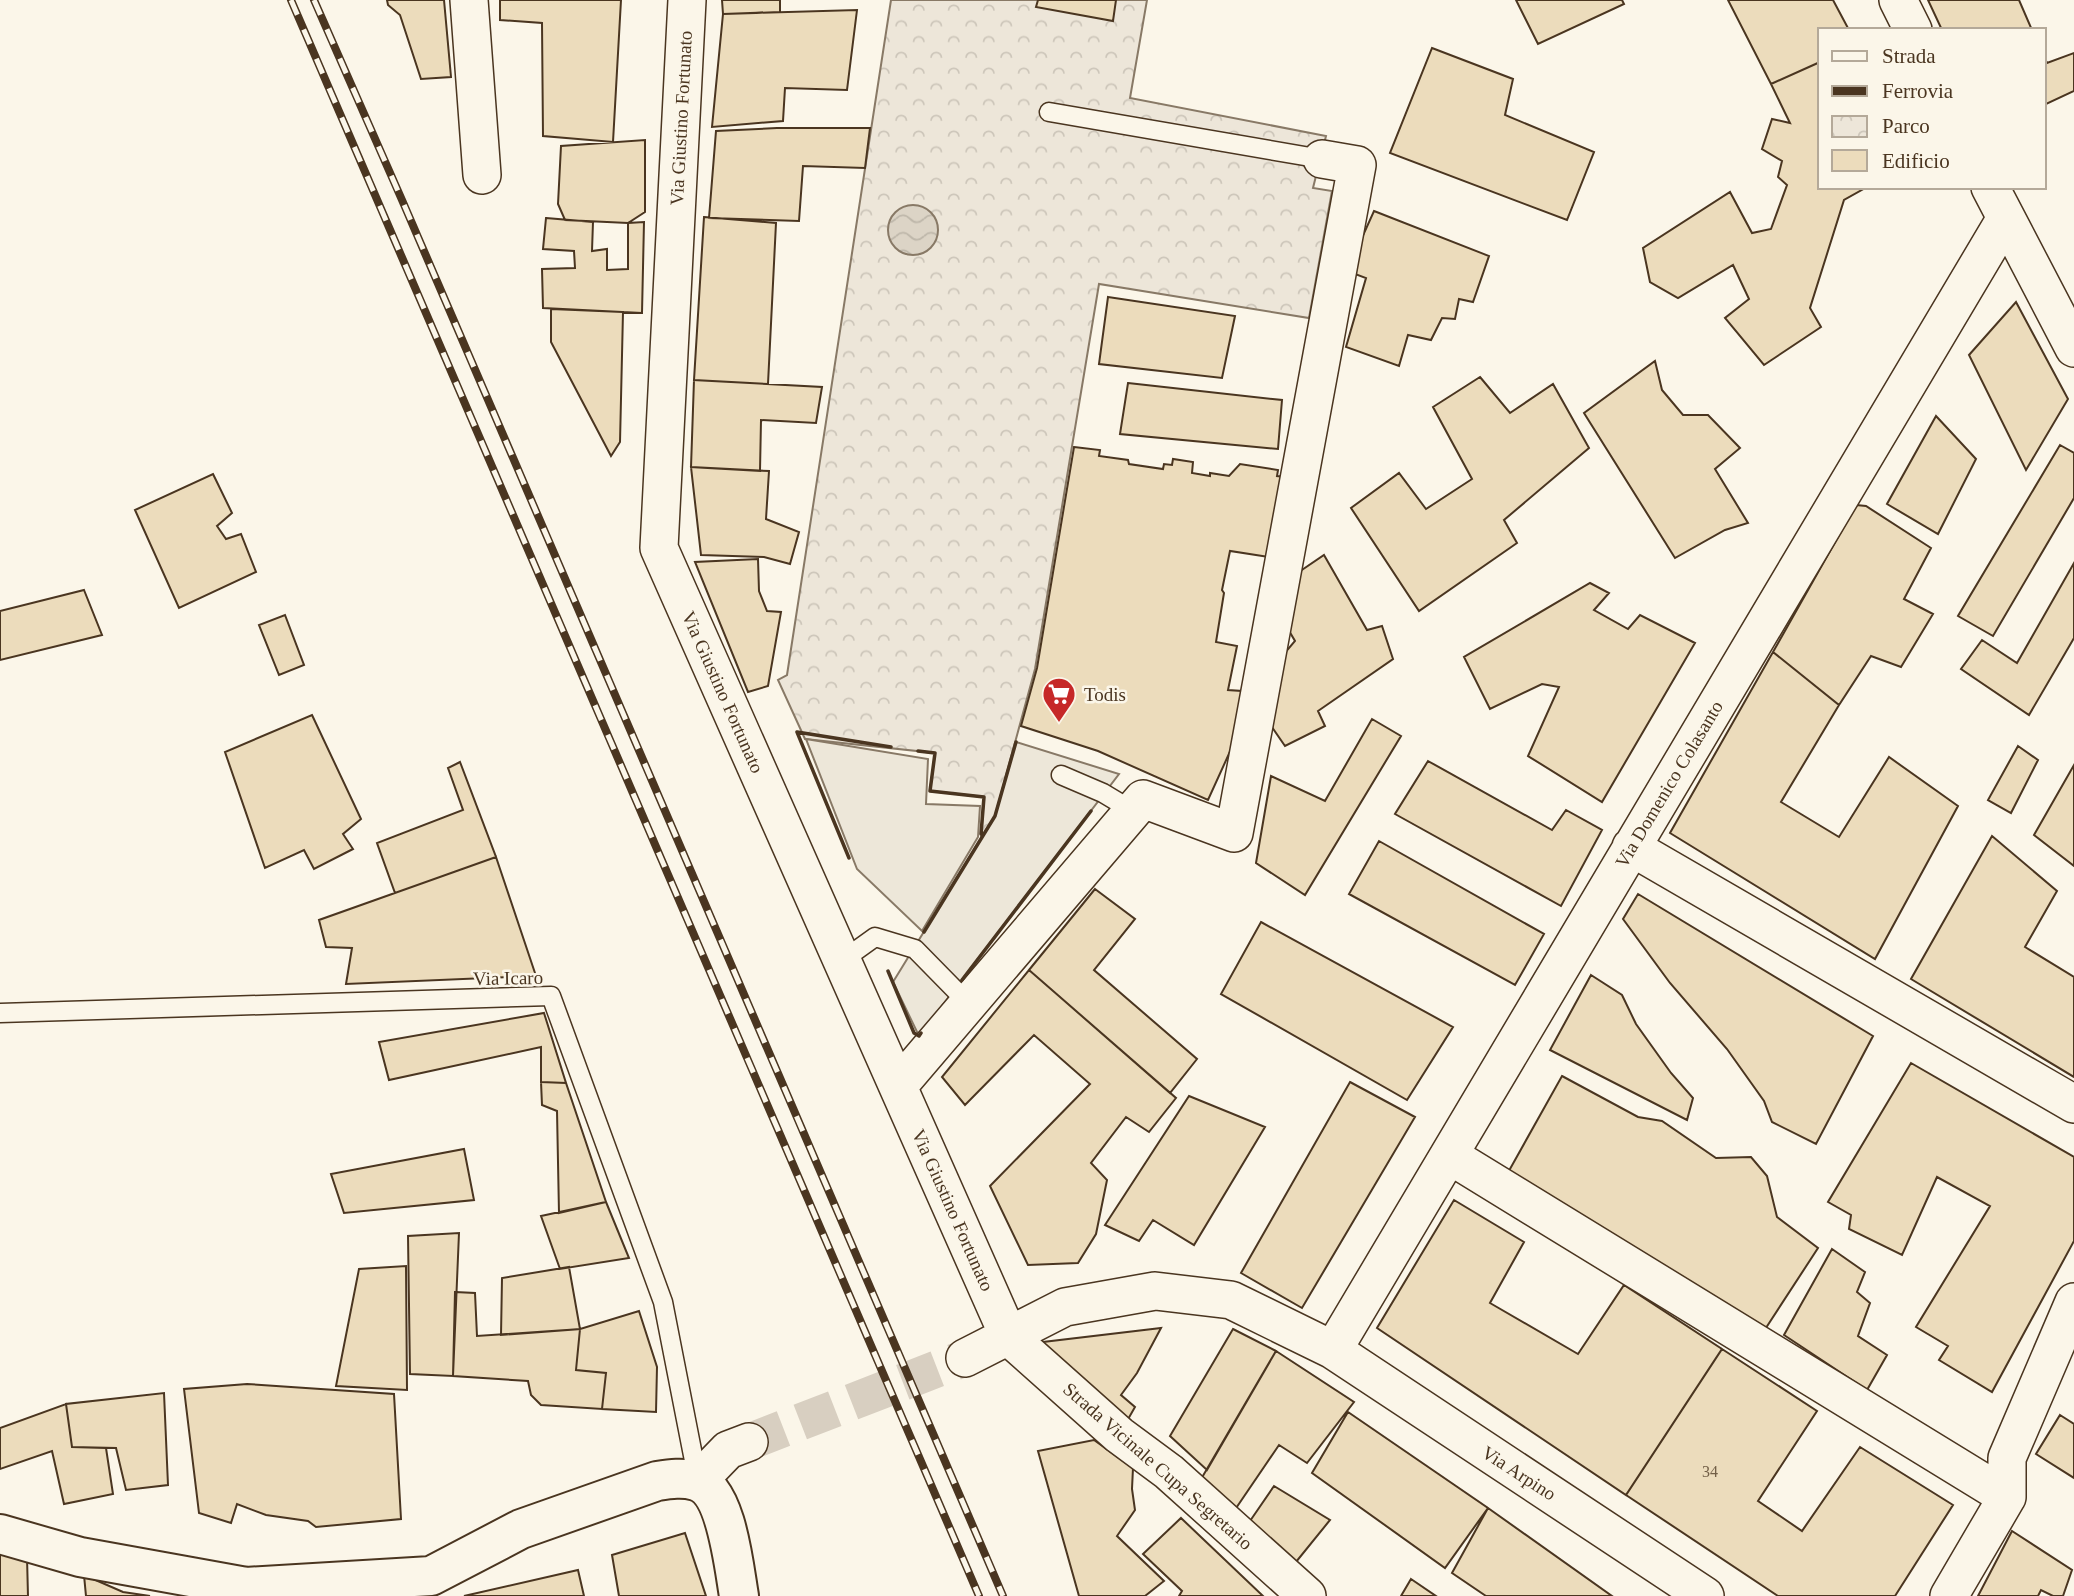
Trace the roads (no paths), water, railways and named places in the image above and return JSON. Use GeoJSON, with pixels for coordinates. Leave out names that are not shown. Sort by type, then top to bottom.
{"type":"FeatureCollection","features":[{"type":"Feature","properties":{"kind":"street"},"geometry":{"type":"LineString","coordinates":[[468,0],[482,176]]}},
{"type":"Feature","properties":{"kind":"street","name":"Via Giustino Fortunato"},"geometry":{"type":"LineString","coordinates":[[687,0],[659,548],[1009,1337]]}},
{"type":"Feature","properties":{"kind":"street"},"geometry":{"type":"LineString","coordinates":[[1898,0],[1912,28]]}},
{"type":"Feature","properties":{"kind":"street"},"geometry":{"type":"LineString","coordinates":[[899,1085],[1143,799],[1234,833],[1357,165],[1322,159]]}},
{"type":"Feature","properties":{"kind":"street"},"geometry":{"type":"LineString","coordinates":[[1998,202],[2074,348]]}},
{"type":"Feature","properties":{"kind":"street","name":"Via Domenico Colasanto"},"geometry":{"type":"LineString","coordinates":[[1333,1350],[1631,848],[1998,202]]}},
{"type":"Feature","properties":{"kind":"street"},"geometry":{"type":"LineString","coordinates":[[1631,848],[2074,1104]]}},
{"type":"Feature","properties":{"kind":"street"},"geometry":{"type":"LineString","coordinates":[[1449,1155],[2007,1497]]}},
{"type":"Feature","properties":{"kind":"street","name":"Via Arpino"},"geometry":{"type":"LineString","coordinates":[[965,1358],[1065,1307],[1155,1291],[1231,1300],[1333,1350],[1705,1596]]}},
{"type":"Feature","properties":{"kind":"street"},"geometry":{"type":"LineString","coordinates":[[1949,1596],[2007,1497],[2007,1458],[2074,1302]]}},
{"type":"Feature","properties":{"kind":"street","name":"Strada Vicinale Cupa Segretario"},"geometry":{"type":"LineString","coordinates":[[1009,1337],[1119,1434],[1169,1472],[1307,1596]]}},
{"type":"Feature","properties":{"kind":"street"},"geometry":{"type":"LineString","coordinates":[[698,1481],[728,1450],[749,1442]]}},
{"type":"Feature","properties":{"kind":"street"},"geometry":{"type":"LineString","coordinates":[[0,1534],[80,1557],[246,1587],[431,1576],[521,1529],[657,1481],[677,1479],[698,1481],[710,1491],[725,1522],[739,1596]]}},
{"type":"Feature","properties":{"kind":"lane"},"geometry":{"type":"LineString","coordinates":[[1049,112],[1322,159]]}},
{"type":"Feature","properties":{"kind":"lane"},"geometry":{"type":"LineString","coordinates":[[1062,775],[1103,793],[1133,811]]}},
{"type":"Feature","properties":{"kind":"lane"},"geometry":{"type":"LineString","coordinates":[[843,960],[875,937],[915,949],[968,1003]]}},
{"type":"Feature","properties":{"kind":"lane","name":"Via Icaro"},"geometry":{"type":"LineString","coordinates":[[0,1013],[551,996],[663,1302],[698,1481]]}},
{"type":"Feature","properties":{"kind":"water"},"geometry":{"type":"Polygon","coordinates":[[[913,205],[930,213],[938,230],[930,247],[913,255],[896,247],[888,230],[896,213],[913,205]]]}},
{"type":"Feature","properties":{"kind":"tunnel"},"geometry":{"type":"LineString","coordinates":[[749,1442],[965,1358]]}},
{"type":"Feature","properties":{"kind":"railway"},"geometry":{"type":"LineString","coordinates":[[291,0],[979,1596]]}},
{"type":"Feature","properties":{"kind":"railway"},"geometry":{"type":"LineString","coordinates":[[314,0],[1003,1596]]}},
{"type":"Feature","properties":{"kind":"place","name":"Todis"},"geometry":{"type":"Point","coordinates":[1059,724]}}]}
